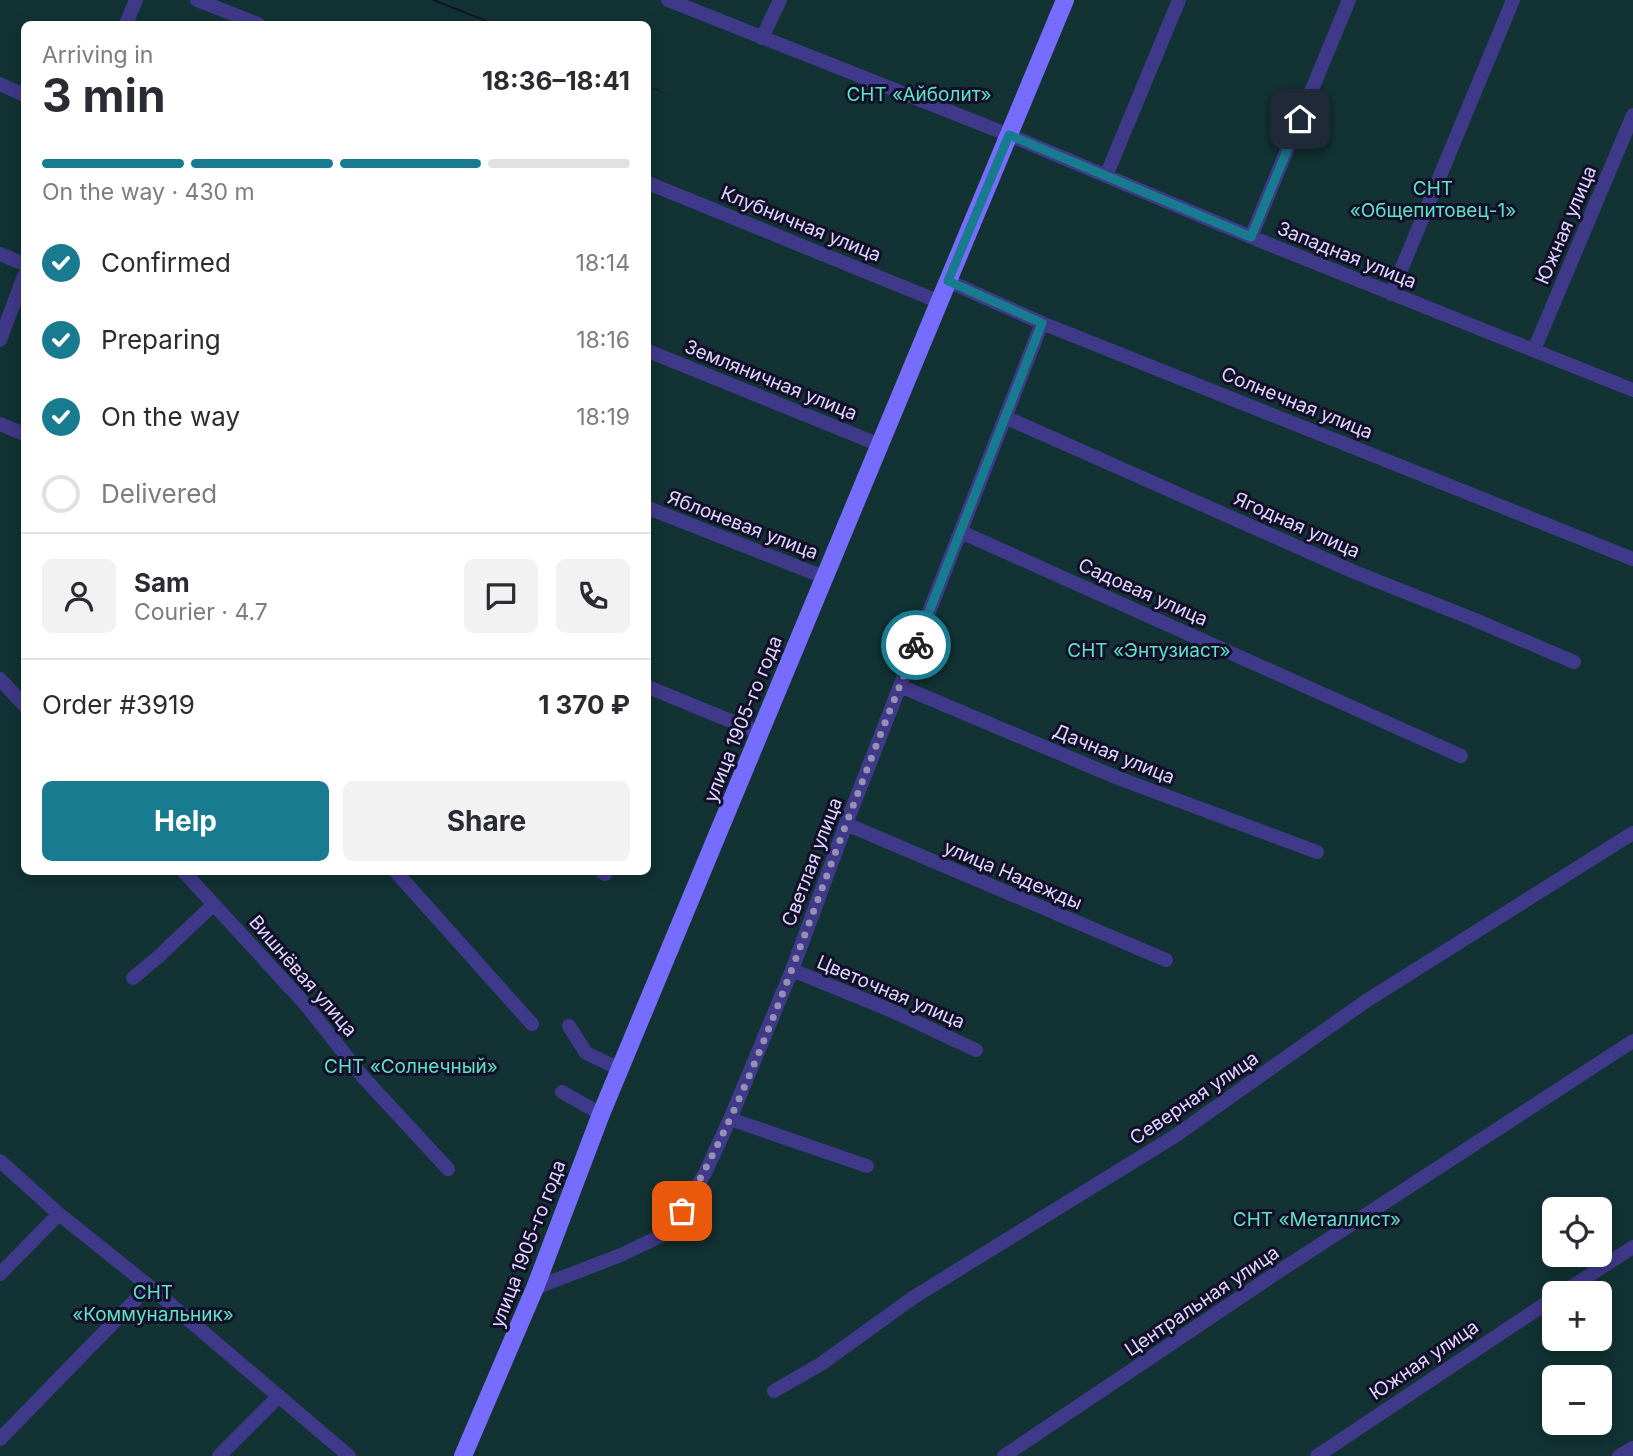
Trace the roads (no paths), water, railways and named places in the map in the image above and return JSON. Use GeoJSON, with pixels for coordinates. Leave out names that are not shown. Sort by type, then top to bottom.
{"type":"FeatureCollection","features":[{"type":"Feature","properties":{"kind":"street"},"geometry":{"type":"LineString","coordinates":[[127,21],[136,0]]}},
{"type":"Feature","properties":{"kind":"street"},"geometry":{"type":"LineString","coordinates":[[197,0],[250,21]]}},
{"type":"Feature","properties":{"kind":"street","name":"Западная улица"},"geometry":{"type":"LineString","coordinates":[[668,0],[1009,135],[1251,237],[1633,390]]}},
{"type":"Feature","properties":{"kind":"street"},"geometry":{"type":"LineString","coordinates":[[762,38],[780,0]]}},
{"type":"Feature","properties":{"kind":"street","name":"улица 1905-го года"},"geometry":{"type":"LineString","coordinates":[[463,1456],[535,1288],[601,1114],[1065,0]]}},
{"type":"Feature","properties":{"kind":"street"},"geometry":{"type":"LineString","coordinates":[[1106,176],[1179,0]]}},
{"type":"Feature","properties":{"kind":"street"},"geometry":{"type":"LineString","coordinates":[[1251,237],[1349,0]]}},
{"type":"Feature","properties":{"kind":"street"},"geometry":{"type":"LineString","coordinates":[[1391,294],[1513,0]]}},
{"type":"Feature","properties":{"kind":"street"},"geometry":{"type":"LineString","coordinates":[[0,84],[21,94]]}},
{"type":"Feature","properties":{"kind":"street","name":"Южная улица"},"geometry":{"type":"LineString","coordinates":[[1534,350],[1633,114]]}},
{"type":"Feature","properties":{"kind":"street","name":"Клубничная улица"},"geometry":{"type":"LineString","coordinates":[[651,184],[940,302]]}},
{"type":"Feature","properties":{"kind":"street"},"geometry":{"type":"LineString","coordinates":[[0,254],[21,263]]}},
{"type":"Feature","properties":{"kind":"street","name":"Солнечная улица"},"geometry":{"type":"LineString","coordinates":[[948,281],[1042,323],[1633,559]]}},
{"type":"Feature","properties":{"kind":"street"},"geometry":{"type":"LineString","coordinates":[[0,340],[21,284]]}},
{"type":"Feature","properties":{"kind":"street","name":"Светлая улица"},"geometry":{"type":"LineString","coordinates":[[535,1288],[621,1255],[671,1231],[705,1173],[792,970],[846,824],[1042,323]]}},
{"type":"Feature","properties":{"kind":"street","name":"Земляничная улица"},"geometry":{"type":"LineString","coordinates":[[651,352],[880,445]]}},
{"type":"Feature","properties":{"kind":"street","name":"Ягодная улица"},"geometry":{"type":"LineString","coordinates":[[1007,418],[1352,571],[1574,662]]}},
{"type":"Feature","properties":{"kind":"street"},"geometry":{"type":"LineString","coordinates":[[0,424],[21,433]]}},
{"type":"Feature","properties":{"kind":"street","name":"Яблоневая улица"},"geometry":{"type":"LineString","coordinates":[[651,509],[824,577]]}},
{"type":"Feature","properties":{"kind":"street","name":"Садовая улица"},"geometry":{"type":"LineString","coordinates":[[961,532],[1461,756]]}},
{"type":"Feature","properties":{"kind":"street"},"geometry":{"type":"LineString","coordinates":[[0,680],[21,702]]}},
{"type":"Feature","properties":{"kind":"street","name":"Дачная улица"},"geometry":{"type":"LineString","coordinates":[[900,686],[1118,778],[1317,852]]}},
{"type":"Feature","properties":{"kind":"street"},"geometry":{"type":"LineString","coordinates":[[651,688],[760,733]]}},
{"type":"Feature","properties":{"kind":"street","name":"улица Надежды"},"geometry":{"type":"LineString","coordinates":[[846,824],[1166,960]]}},
{"type":"Feature","properties":{"kind":"street","name":"Северная улица"},"geometry":{"type":"LineString","coordinates":[[774,1391],[821,1364],[914,1297],[1175,1136],[1366,1001],[1633,833]]}},
{"type":"Feature","properties":{"kind":"street","name":"Вишнёвая улица"},"geometry":{"type":"LineString","coordinates":[[187,875],[306,1005],[363,1077],[448,1170]]}},
{"type":"Feature","properties":{"kind":"street"},"geometry":{"type":"LineString","coordinates":[[399,875],[532,1024]]}},
{"type":"Feature","properties":{"kind":"street"},"geometry":{"type":"LineString","coordinates":[[133,978],[214,904]]}},
{"type":"Feature","properties":{"kind":"street","name":"Цветочная улица"},"geometry":{"type":"LineString","coordinates":[[792,970],[890,1010],[976,1050]]}},
{"type":"Feature","properties":{"kind":"street"},"geometry":{"type":"LineString","coordinates":[[569,1026],[586,1053],[620,1069]]}},
{"type":"Feature","properties":{"kind":"street","name":"Центральная улица"},"geometry":{"type":"LineString","coordinates":[[1004,1456],[1292,1263],[1633,1041]]}},
{"type":"Feature","properties":{"kind":"street"},"geometry":{"type":"LineString","coordinates":[[562,1092],[601,1114]]}},
{"type":"Feature","properties":{"kind":"street"},"geometry":{"type":"LineString","coordinates":[[730,1119],[867,1166]]}},
{"type":"Feature","properties":{"kind":"street"},"geometry":{"type":"LineString","coordinates":[[0,1161],[59,1214],[149,1286],[349,1456]]}},
{"type":"Feature","properties":{"kind":"street"},"geometry":{"type":"LineString","coordinates":[[0,1274],[59,1214]]}},
{"type":"Feature","properties":{"kind":"street"},"geometry":{"type":"LineString","coordinates":[[1581,1281],[1633,1247]]}},
{"type":"Feature","properties":{"kind":"street"},"geometry":{"type":"LineString","coordinates":[[0,1439],[149,1286]]}},
{"type":"Feature","properties":{"kind":"street","name":"Южная улица"},"geometry":{"type":"LineString","coordinates":[[1317,1456],[1542,1306]]}},
{"type":"Feature","properties":{"kind":"street"},"geometry":{"type":"LineString","coordinates":[[219,1456],[279,1395]]}},
{"type":"Feature","properties":{"kind":"street"},"geometry":{"type":"LineString","coordinates":[[1619,1456],[1633,1448]]}},
{"type":"Feature","properties":{"kind":"park label","name":"СНТ «Айболит»"},"geometry":{"type":"Point","coordinates":[919,94]}},
{"type":"Feature","properties":{"kind":"park label","name":"СНТ «Общепитовец-1»"},"geometry":{"type":"Point","coordinates":[1433,199]}},
{"type":"Feature","properties":{"kind":"park label","name":"СНТ «Энтузиаст»"},"geometry":{"type":"Point","coordinates":[1149,650]}},
{"type":"Feature","properties":{"kind":"park label","name":"СНТ «Солнечный»"},"geometry":{"type":"Point","coordinates":[411,1066]}},
{"type":"Feature","properties":{"kind":"park label","name":"СНТ «Металлист»"},"geometry":{"type":"Point","coordinates":[1317,1219]}},
{"type":"Feature","properties":{"kind":"park label","name":"СНТ «Коммунальник»"},"geometry":{"type":"Point","coordinates":[153,1303]}}]}
